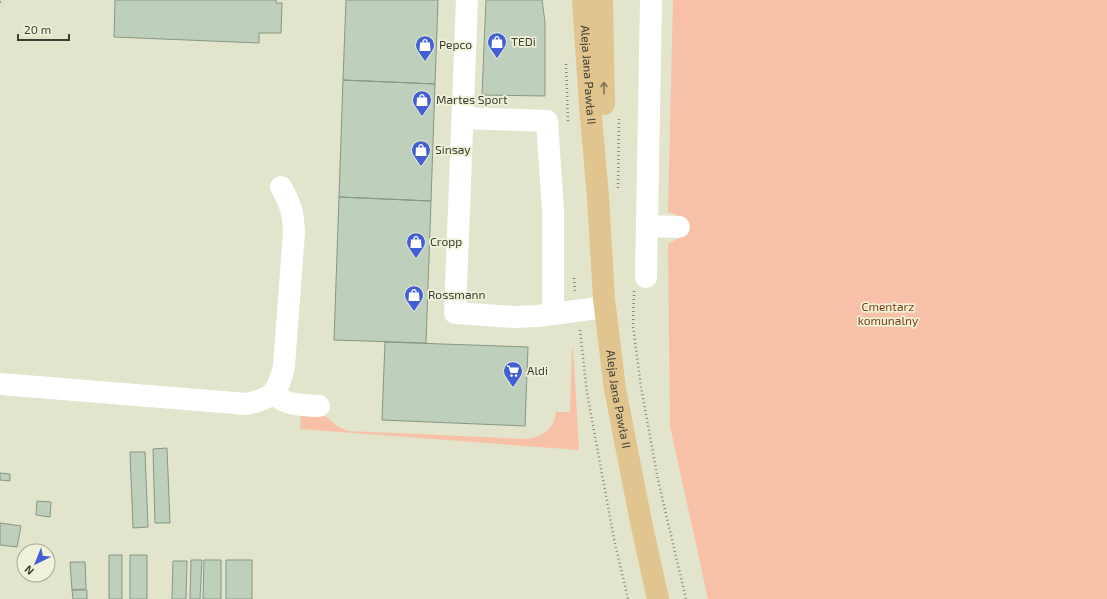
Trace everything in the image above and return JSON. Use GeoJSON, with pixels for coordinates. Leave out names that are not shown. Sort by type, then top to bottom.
{"type":"FeatureCollection","features":[{"type":"Feature","properties":{"kind":"main road","name":"Aleja Jana Pawła II"},"geometry":{"type":"LineString","coordinates":[[583,0],[590,106],[608,194]]}},
{"type":"Feature","properties":{"kind":"main road","name":"Aleja Jana Pawła II"},"geometry":{"type":"LineString","coordinates":[[602,0],[604,106],[608,194],[605,307],[615,389],[641,522],[658,599]]}},
{"type":"Feature","properties":{"kind":"lane"},"geometry":{"type":"LineString","coordinates":[[467,0],[455,313],[514,317],[553,314],[605,307]]}},
{"type":"Feature","properties":{"kind":"lane"},"geometry":{"type":"LineString","coordinates":[[640,280],[647,226],[651,0]]}},
{"type":"Feature","properties":{"kind":"lane"},"geometry":{"type":"LineString","coordinates":[[463,118],[548,121],[554,210],[553,314]]}},
{"type":"Feature","properties":{"kind":"lane"},"geometry":{"type":"LineString","coordinates":[[0,384],[246,404],[262,401],[273,394],[280,382],[284,366],[294,232],[293,214],[289,201],[281,188]]}},
{"type":"Feature","properties":{"kind":"lane"},"geometry":{"type":"LineString","coordinates":[[647,226],[679,227]]}},
{"type":"Feature","properties":{"kind":"lane"},"geometry":{"type":"LineString","coordinates":[[273,394],[282,401],[294,404],[319,406]]}},
{"type":"Feature","properties":{"kind":"path"},"geometry":{"type":"LineString","coordinates":[[608,194],[619,112]]}},
{"type":"Feature","properties":{"kind":"path"},"geometry":{"type":"LineString","coordinates":[[640,280],[634,326],[641,387],[658,480],[686,599]]}},
{"type":"Feature","properties":{"kind":"green space","name":"Cmentarz komunalny"},"geometry":{"type":"Polygon","coordinates":[[[673,0],[1107,0],[1107,599],[708,599],[670,426],[668,244],[679,238],[679,216],[668,212],[673,0]]]}},
{"type":"Feature","properties":{"kind":"green space"},"geometry":{"type":"Polygon","coordinates":[[[572,348],[579,450],[300,429],[301,413],[323,414],[337,426],[348,431],[527,439],[533,438],[547,431],[553,423],[556,412],[570,412],[572,348]]]}},
{"type":"Feature","properties":{"kind":"building"},"geometry":{"type":"Polygon","coordinates":[[[115,0],[276,0],[276,3],[282,3],[281,33],[259,33],[259,43],[114,37],[115,0]]]}},
{"type":"Feature","properties":{"kind":"building"},"geometry":{"type":"Polygon","coordinates":[[[346,0],[438,0],[435,84],[343,80],[346,0]]]}},
{"type":"Feature","properties":{"kind":"building"},"geometry":{"type":"Polygon","coordinates":[[[486,0],[542,0],[545,22],[545,96],[482,95],[486,0]]]}},
{"type":"Feature","properties":{"kind":"building"},"geometry":{"type":"Polygon","coordinates":[[[343,80],[435,84],[431,201],[339,197],[343,80]]]}},
{"type":"Feature","properties":{"kind":"building"},"geometry":{"type":"Polygon","coordinates":[[[339,197],[431,201],[426,343],[334,340],[339,197]]]}},
{"type":"Feature","properties":{"kind":"building"},"geometry":{"type":"Polygon","coordinates":[[[385,342],[528,347],[525,426],[382,420],[385,342]]]}},
{"type":"Feature","properties":{"kind":"building"},"geometry":{"type":"Polygon","coordinates":[[[167,448],[170,523],[155,523],[153,449],[167,448]]]}},
{"type":"Feature","properties":{"kind":"building"},"geometry":{"type":"Polygon","coordinates":[[[130,452],[145,452],[148,527],[133,528],[130,452]]]}},
{"type":"Feature","properties":{"kind":"building"},"geometry":{"type":"Polygon","coordinates":[[[0,473],[10,474],[10,481],[0,480],[0,473]]]}},
{"type":"Feature","properties":{"kind":"building"},"geometry":{"type":"Polygon","coordinates":[[[37,501],[51,502],[50,517],[36,515],[37,501]]]}},
{"type":"Feature","properties":{"kind":"building"},"geometry":{"type":"Polygon","coordinates":[[[0,523],[21,526],[16,547],[0,545],[0,523]]]}},
{"type":"Feature","properties":{"kind":"building"},"geometry":{"type":"Polygon","coordinates":[[[109,555],[122,555],[122,599],[109,599],[109,555]]]}},
{"type":"Feature","properties":{"kind":"building"},"geometry":{"type":"Polygon","coordinates":[[[130,555],[147,555],[147,599],[130,599],[130,555]]]}},
{"type":"Feature","properties":{"kind":"building"},"geometry":{"type":"Polygon","coordinates":[[[191,560],[202,560],[200,599],[190,599],[191,560]]]}},
{"type":"Feature","properties":{"kind":"building"},"geometry":{"type":"Polygon","coordinates":[[[204,560],[221,560],[221,599],[203,599],[204,560]]]}},
{"type":"Feature","properties":{"kind":"building"},"geometry":{"type":"Polygon","coordinates":[[[226,560],[252,560],[252,599],[226,599],[226,560]]]}},
{"type":"Feature","properties":{"kind":"building"},"geometry":{"type":"Polygon","coordinates":[[[173,561],[187,561],[186,599],[172,599],[173,561]]]}},
{"type":"Feature","properties":{"kind":"building"},"geometry":{"type":"Polygon","coordinates":[[[70,562],[85,562],[86,589],[72,590],[70,562]]]}},
{"type":"Feature","properties":{"kind":"building"},"geometry":{"type":"Polygon","coordinates":[[[72,590],[87,590],[87,599],[73,599],[72,590]]]}},
{"type":"Feature","properties":{"kind":"place","name":"TEDi"},"geometry":{"type":"Point","coordinates":[497,59]}},
{"type":"Feature","properties":{"kind":"place","name":"Pepco"},"geometry":{"type":"Point","coordinates":[425,62]}},
{"type":"Feature","properties":{"kind":"place","name":"Martes Sport"},"geometry":{"type":"Point","coordinates":[422,117]}},
{"type":"Feature","properties":{"kind":"place","name":"Sinsay"},"geometry":{"type":"Point","coordinates":[421,167]}},
{"type":"Feature","properties":{"kind":"place","name":"Cropp"},"geometry":{"type":"Point","coordinates":[416,259]}},
{"type":"Feature","properties":{"kind":"place","name":"Rossmann"},"geometry":{"type":"Point","coordinates":[414,312]}},
{"type":"Feature","properties":{"kind":"place","name":"Aldi"},"geometry":{"type":"Point","coordinates":[513,388]}}]}
